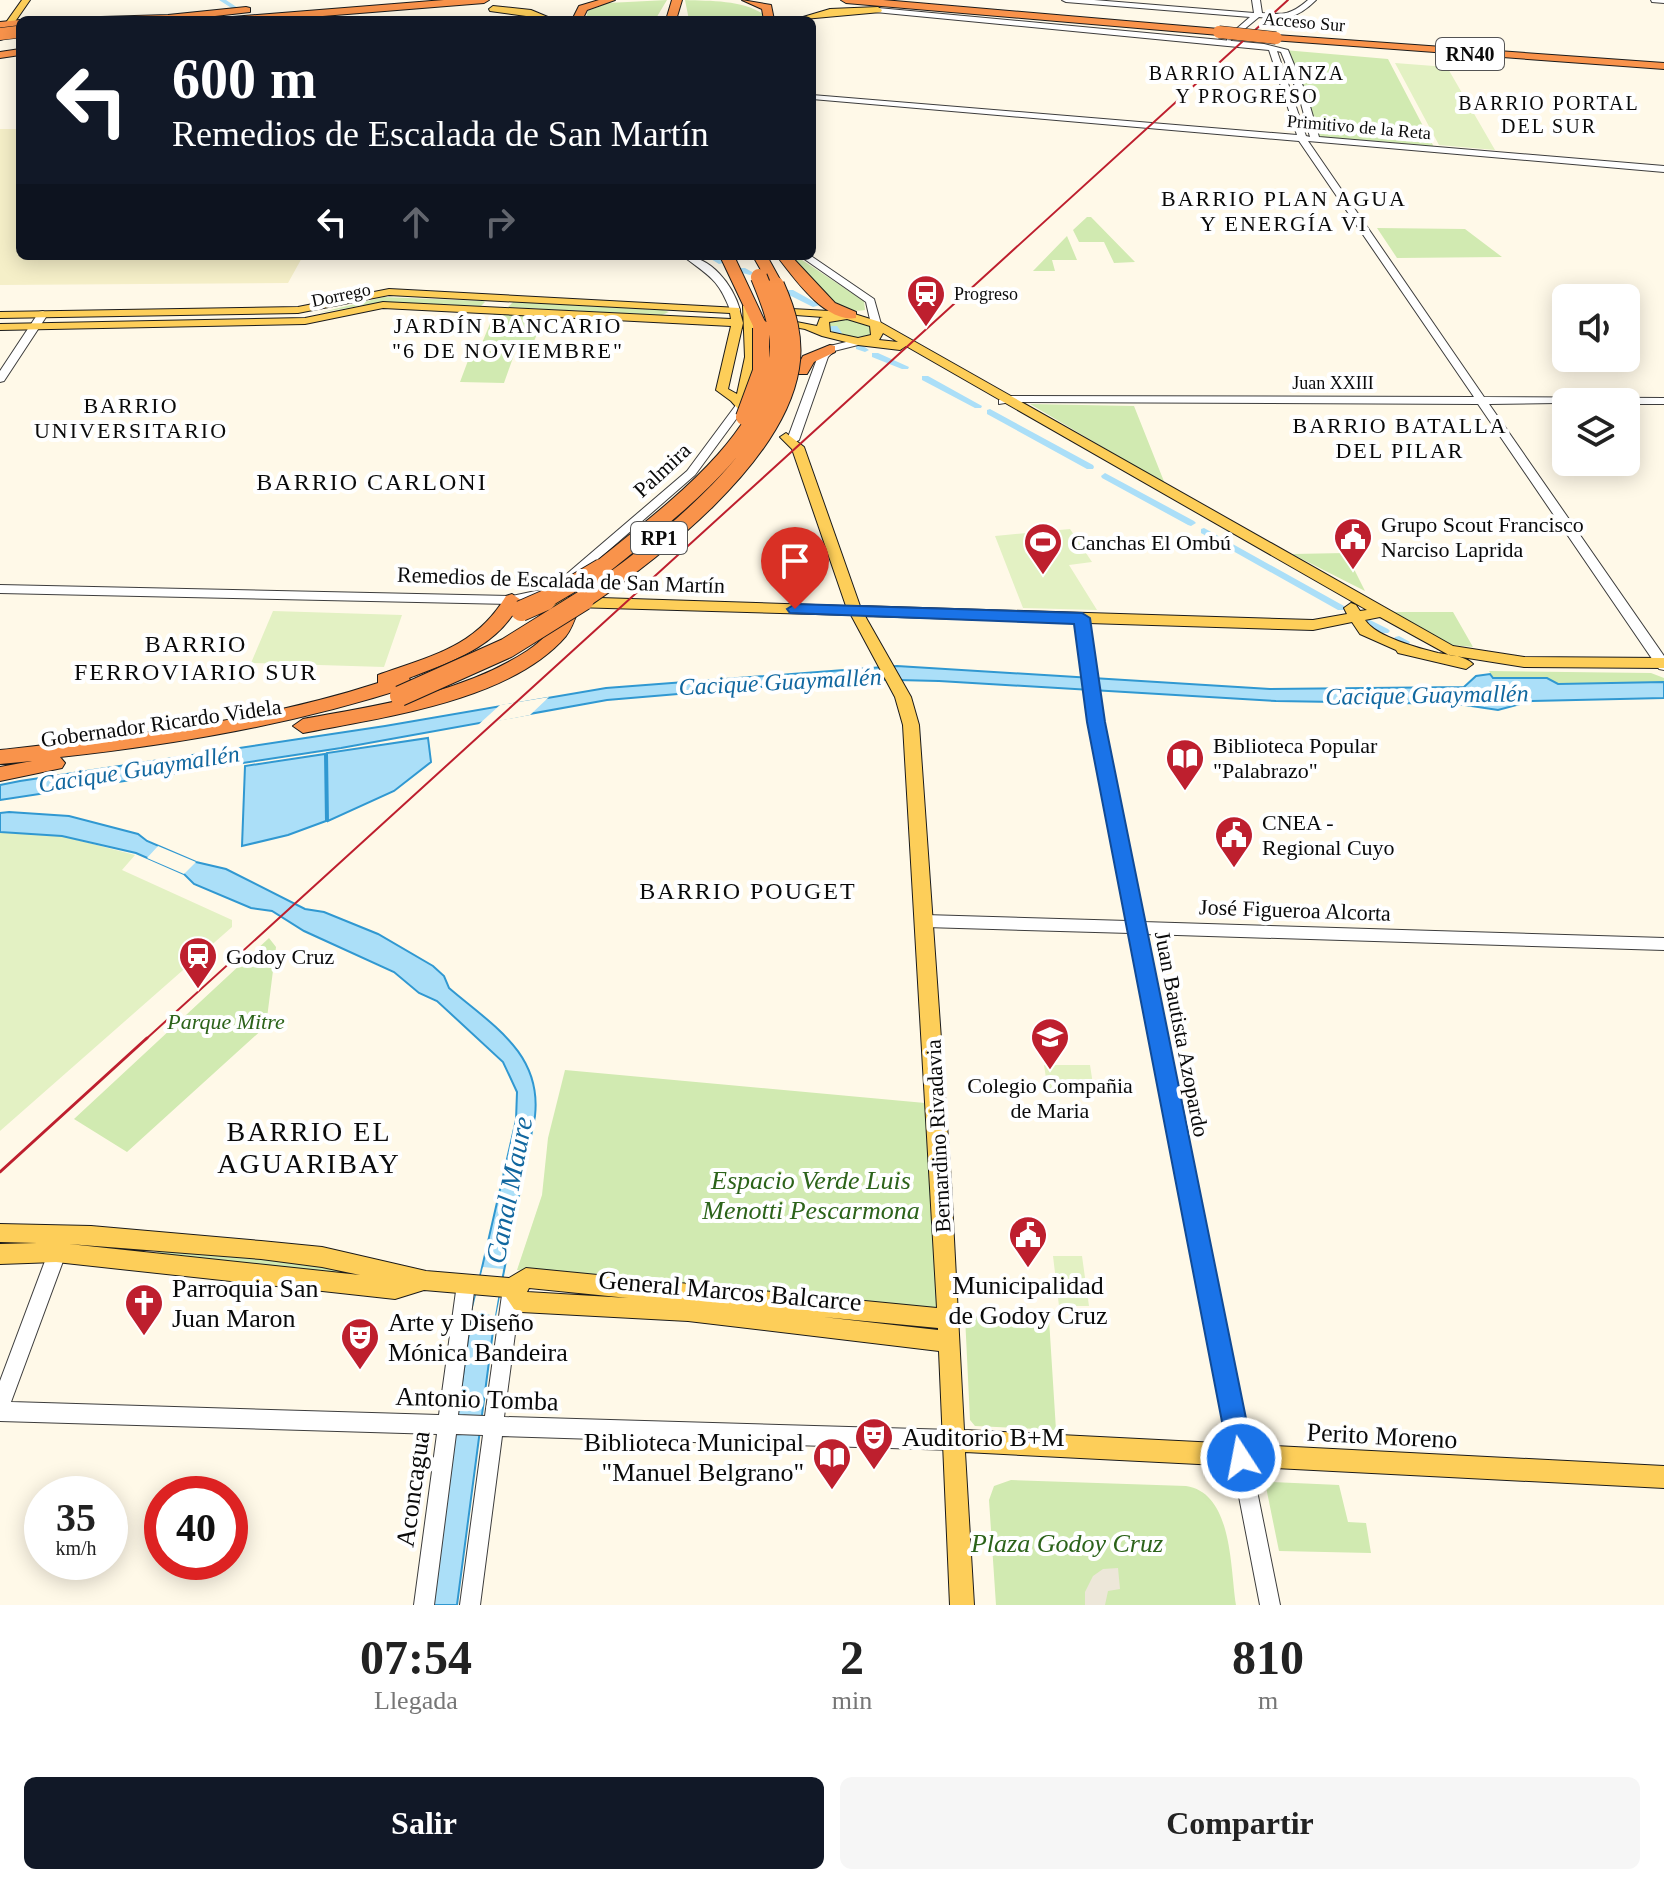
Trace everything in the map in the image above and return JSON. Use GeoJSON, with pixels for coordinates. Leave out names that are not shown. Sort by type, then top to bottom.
{"type":"FeatureCollection","features":[{"type":"Feature","properties":{"kind":"highway"},"geometry":{"type":"LineString","coordinates":[[235,14],[327,0]]}},
{"type":"Feature","properties":{"kind":"highway"},"geometry":{"type":"LineString","coordinates":[[206,16],[365,0]]}},
{"type":"Feature","properties":{"kind":"highway"},"geometry":{"type":"LineString","coordinates":[[190,16],[484,0]]}},
{"type":"Feature","properties":{"kind":"highway"},"geometry":{"type":"LineString","coordinates":[[579,16],[583,8],[610,0]]}},
{"type":"Feature","properties":{"kind":"highway"},"geometry":{"type":"LineString","coordinates":[[747,0],[767,7],[768,16]]}},
{"type":"Feature","properties":{"kind":"highway","name":"Acceso Sur"},"geometry":{"type":"LineString","coordinates":[[846,0],[1147,25],[1224,28],[1664,66]]}},
{"type":"Feature","properties":{"kind":"highway","name":"Acceso Sur"},"geometry":{"type":"LineString","coordinates":[[959,0],[1172,19],[1224,28]]}},
{"type":"Feature","properties":{"kind":"highway"},"geometry":{"type":"LineString","coordinates":[[1061,2],[1172,19]]}},
{"type":"Feature","properties":{"kind":"highway"},"geometry":{"type":"LineString","coordinates":[[321,16],[407,10],[493,9]]}},
{"type":"Feature","properties":{"kind":"highway"},"geometry":{"type":"LineString","coordinates":[[878,10],[1147,25]]}},
{"type":"Feature","properties":{"kind":"highway","name":"Acceso Sur"},"geometry":{"type":"LineString","coordinates":[[1278,33],[1664,57]]}},
{"type":"Feature","properties":{"kind":"highway"},"geometry":{"type":"LineString","coordinates":[[0,38],[15,36]]}},
{"type":"Feature","properties":{"kind":"highway"},"geometry":{"type":"LineString","coordinates":[[0,55],[15,36]]}},
{"type":"Feature","properties":{"kind":"highway"},"geometry":{"type":"LineString","coordinates":[[688,493],[726,444],[750,404],[761,371],[749,316],[728,260]]}},
{"type":"Feature","properties":{"kind":"highway","name":"Gobernador Ricardo Videla"},"geometry":{"type":"LineString","coordinates":[[54,757],[277,719],[401,689],[527,624],[611,560],[688,493],[745,435],[770,393],[780,342],[776,315],[749,260]]}},
{"type":"Feature","properties":{"kind":"highway","name":"Gobernador Ricardo Videla"},"geometry":{"type":"LineString","coordinates":[[54,757],[230,741],[303,726],[485,660],[548,625],[680,521],[759,440],[779,406],[788,383],[793,330],[785,302],[762,260]]}},
{"type":"Feature","properties":{"kind":"highway"},"geometry":{"type":"LineString","coordinates":[[788,260],[830,306],[851,315]]}},
{"type":"Feature","properties":{"kind":"highway"},"geometry":{"type":"LineString","coordinates":[[303,726],[427,700],[498,674],[541,650],[562,632],[578,607],[748,466],[776,435],[791,408],[808,359],[828,341]]}},
{"type":"Feature","properties":{"kind":"highway"},"geometry":{"type":"LineString","coordinates":[[277,719],[381,682],[477,640],[499,625],[517,605],[555,596],[611,560]]}},
{"type":"Feature","properties":{"kind":"highway"},"geometry":{"type":"LineString","coordinates":[[0,756],[54,757]]}},
{"type":"Feature","properties":{"kind":"highway"},"geometry":{"type":"LineString","coordinates":[[0,772],[54,757]]}},
{"type":"Feature","properties":{"kind":"main road"},"geometry":{"type":"LineString","coordinates":[[493,9],[540,16]]}},
{"type":"Feature","properties":{"kind":"main road"},"geometry":{"type":"LineString","coordinates":[[814,16],[830,12],[878,10]]}},
{"type":"Feature","properties":{"kind":"main road"},"geometry":{"type":"LineString","coordinates":[[0,38],[15,36]]}},
{"type":"Feature","properties":{"kind":"main road","name":"Dorrego"},"geometry":{"type":"LineString","coordinates":[[0,315],[298,310],[389,292],[749,316]]}},
{"type":"Feature","properties":{"kind":"main road","name":"Dorrego"},"geometry":{"type":"LineString","coordinates":[[0,327],[305,321],[380,305],[749,316]]}},
{"type":"Feature","properties":{"kind":"main road"},"geometry":{"type":"LineString","coordinates":[[828,341],[822,325],[824,320],[851,315]]}},
{"type":"Feature","properties":{"kind":"main road"},"geometry":{"type":"LineString","coordinates":[[749,316],[851,315],[877,325],[1349,603],[1362,626],[1393,632],[1395,623],[1385,615]]}},
{"type":"Feature","properties":{"kind":"main road"},"geometry":{"type":"LineString","coordinates":[[749,316],[808,326],[828,341],[901,346],[1006,401],[1453,652],[1524,662],[1663,664]]}},
{"type":"Feature","properties":{"kind":"main road"},"geometry":{"type":"LineString","coordinates":[[749,316],[722,385],[724,394],[735,398],[752,417]]}},
{"type":"Feature","properties":{"kind":"main road","name":"Palmira"},"geometry":{"type":"LineString","coordinates":[[740,407],[751,357],[749,316]]}},
{"type":"Feature","properties":{"kind":"main road"},"geometry":{"type":"LineString","coordinates":[[859,342],[877,337],[877,325]]}},
{"type":"Feature","properties":{"kind":"main road","name":"Bernardino Rivadavia"},"geometry":{"type":"LineString","coordinates":[[790,438],[855,611],[906,704],[911,725],[925,921],[962,1605]]}},
{"type":"Feature","properties":{"kind":"main road","name":"Remedios de Escalada de San Martín"},"geometry":{"type":"LineString","coordinates":[[517,605],[1362,626],[1413,652],[1441,660],[1494,666],[1524,662]]}},
{"type":"Feature","properties":{"kind":"main road"},"geometry":{"type":"LineString","coordinates":[[1362,626],[1385,615]]}},
{"type":"Feature","properties":{"kind":"main road","name":"General Marcos Balcarce"},"geometry":{"type":"LineString","coordinates":[[0,1233],[69,1234],[322,1257],[426,1281],[506,1288],[526,1278],[948,1319]]}},
{"type":"Feature","properties":{"kind":"main road","name":"General Marcos Balcarce"},"geometry":{"type":"LineString","coordinates":[[0,1254],[56,1252],[395,1289],[426,1281]]}},
{"type":"Feature","properties":{"kind":"main road","name":"General Marcos Balcarce"},"geometry":{"type":"LineString","coordinates":[[506,1288],[521,1302],[688,1311],[949,1342]]}},
{"type":"Feature","properties":{"kind":"main road","name":"Perito Moreno"},"geometry":{"type":"LineString","coordinates":[[953,1440],[1241,1458],[1664,1477]]}},
{"type":"Feature","properties":{"kind":"street"},"geometry":{"type":"LineString","coordinates":[[1256,0],[1258,14],[1278,33],[1303,96],[1315,139]]}},
{"type":"Feature","properties":{"kind":"street"},"geometry":{"type":"LineString","coordinates":[[878,10],[1245,46],[1278,33],[1300,15],[1312,0]]}},
{"type":"Feature","properties":{"kind":"street"},"geometry":{"type":"LineString","coordinates":[[1655,0],[1664,1]]}},
{"type":"Feature","properties":{"kind":"street"},"geometry":{"type":"LineString","coordinates":[[1061,2],[1258,14]]}},
{"type":"Feature","properties":{"kind":"street"},"geometry":{"type":"LineString","coordinates":[[1224,44],[1258,14]]}},
{"type":"Feature","properties":{"kind":"street"},"geometry":{"type":"LineString","coordinates":[[1245,46],[1278,33]]}},
{"type":"Feature","properties":{"kind":"street"},"geometry":{"type":"LineString","coordinates":[[1257,41],[1278,33]]}},
{"type":"Feature","properties":{"kind":"street"},"geometry":{"type":"LineString","coordinates":[[1278,33],[1302,138],[1663,664]]}},
{"type":"Feature","properties":{"kind":"street","name":"Primitivo de la Reta"},"geometry":{"type":"LineString","coordinates":[[816,97],[1664,169]]}},
{"type":"Feature","properties":{"kind":"street","name":"Palmira"},"geometry":{"type":"LineString","coordinates":[[694,260],[715,275],[749,316]]}},
{"type":"Feature","properties":{"kind":"street"},"geometry":{"type":"LineString","coordinates":[[811,260],[871,301],[877,325]]}},
{"type":"Feature","properties":{"kind":"street"},"geometry":{"type":"LineString","coordinates":[[851,315],[869,311],[871,301]]}},
{"type":"Feature","properties":{"kind":"street"},"geometry":{"type":"LineString","coordinates":[[0,379],[43,314]]}},
{"type":"Feature","properties":{"kind":"street"},"geometry":{"type":"LineString","coordinates":[[790,438],[828,341]]}},
{"type":"Feature","properties":{"kind":"street","name":"Juan XXIII"},"geometry":{"type":"LineString","coordinates":[[1006,401],[1664,401]]}},
{"type":"Feature","properties":{"kind":"street","name":"Palmira"},"geometry":{"type":"LineString","coordinates":[[517,605],[556,589],[691,473],[740,407]]}},
{"type":"Feature","properties":{"kind":"street","name":"Remedios de Escalada de San Martín"},"geometry":{"type":"LineString","coordinates":[[0,589],[517,605]]}},
{"type":"Feature","properties":{"kind":"street","name":"Juan Bautista Azopardo"},"geometry":{"type":"LineString","coordinates":[[1082,618],[1090,686],[1270,1605]]}},
{"type":"Feature","properties":{"kind":"street","name":"José Figueroa Alcorta"},"geometry":{"type":"LineString","coordinates":[[925,921],[1664,944]]}},
{"type":"Feature","properties":{"kind":"street"},"geometry":{"type":"LineString","coordinates":[[0,1408],[56,1252],[69,1234]]}},
{"type":"Feature","properties":{"kind":"street","name":"Aconcagua"},"geometry":{"type":"LineString","coordinates":[[424,1605],[472,1285]]}},
{"type":"Feature","properties":{"kind":"street"},"geometry":{"type":"LineString","coordinates":[[470,1605],[487,1425],[506,1288]]}},
{"type":"Feature","properties":{"kind":"street","name":"Antonio Tomba"},"geometry":{"type":"LineString","coordinates":[[0,1408],[953,1440]]}},
{"type":"Feature","properties":{"kind":"shaded area"},"geometry":{"type":"Polygon","coordinates":[[[0,129],[16,129],[16,260],[301,260],[288,283],[0,285],[0,129]]]}},
{"type":"Feature","properties":{"kind":"shaded area"},"geometry":{"type":"Polygon","coordinates":[[[1118,1568],[1120,1589],[1108,1591],[1105,1605],[1085,1605],[1085,1592],[1093,1576],[1103,1569],[1118,1568]]]}},
{"type":"Feature","properties":{"kind":"green space"},"geometry":{"type":"Polygon","coordinates":[[[667,0],[657,16],[586,16],[588,11],[608,3],[667,0]]]}},
{"type":"Feature","properties":{"kind":"green space"},"geometry":{"type":"Polygon","coordinates":[[[685,0],[726,2],[763,14],[763,16],[688,16],[685,0]]]}},
{"type":"Feature","properties":{"kind":"green space"},"geometry":{"type":"Polygon","coordinates":[[[1284,50],[1388,59],[1435,149],[1315,139],[1284,50]]]}},
{"type":"Feature","properties":{"kind":"green space"},"geometry":{"type":"Polygon","coordinates":[[[1395,63],[1447,67],[1495,150],[1439,145],[1395,63]]]}},
{"type":"Feature","properties":{"kind":"green space"},"geometry":{"type":"Polygon","coordinates":[[[1091,217],[1135,262],[1114,263],[1104,242],[1079,242],[1073,230],[1091,217]]]}},
{"type":"Feature","properties":{"kind":"green space"},"geometry":{"type":"Polygon","coordinates":[[[1377,228],[1465,229],[1502,257],[1397,258],[1377,228]]]}},
{"type":"Feature","properties":{"kind":"green space"},"geometry":{"type":"Polygon","coordinates":[[[1067,236],[1077,260],[1052,260],[1055,271],[1033,271],[1067,236]]]}},
{"type":"Feature","properties":{"kind":"green space"},"geometry":{"type":"Polygon","coordinates":[[[793,260],[802,260],[864,301],[865,310],[843,307],[813,283],[793,260]]]}},
{"type":"Feature","properties":{"kind":"green space"},"geometry":{"type":"Polygon","coordinates":[[[384,297],[485,302],[481,306],[383,302],[318,313],[384,297]]]}},
{"type":"Feature","properties":{"kind":"green space"},"geometry":{"type":"Polygon","coordinates":[[[513,302],[669,312],[662,315],[508,307],[513,302]]]}},
{"type":"Feature","properties":{"kind":"green space"},"geometry":{"type":"Polygon","coordinates":[[[494,314],[545,315],[532,346],[482,343],[494,314]]]}},
{"type":"Feature","properties":{"kind":"green space"},"geometry":{"type":"Polygon","coordinates":[[[846,318],[873,326],[873,334],[853,338],[826,329],[827,322],[846,318]]]}},
{"type":"Feature","properties":{"kind":"green space"},"geometry":{"type":"Polygon","coordinates":[[[472,350],[515,352],[504,383],[460,382],[472,350]]]}},
{"type":"Feature","properties":{"kind":"green space"},"geometry":{"type":"Polygon","coordinates":[[[1030,404],[1134,406],[1165,484],[1030,404]]]}},
{"type":"Feature","properties":{"kind":"green space","name":"Canchas El Ombú"},"geometry":{"type":"Polygon","coordinates":[[[1070,529],[1092,562],[1069,565],[1097,610],[1023,608],[995,536],[1070,529]]]}},
{"type":"Feature","properties":{"kind":"green space"},"geometry":{"type":"Polygon","coordinates":[[[1346,553],[1365,591],[1292,554],[1346,553]]]}},
{"type":"Feature","properties":{"kind":"green space"},"geometry":{"type":"Polygon","coordinates":[[[273,611],[402,615],[384,667],[251,663],[273,611]]]}},
{"type":"Feature","properties":{"kind":"green space"},"geometry":{"type":"Polygon","coordinates":[[[1393,612],[1453,612],[1473,647],[1451,645],[1393,612]]]}},
{"type":"Feature","properties":{"kind":"green space"},"geometry":{"type":"Polygon","coordinates":[[[1489,671],[1651,673],[1664,678],[1664,682],[1558,684],[1547,678],[1493,678],[1489,671]]]}},
{"type":"Feature","properties":{"kind":"green space"},"geometry":{"type":"Polygon","coordinates":[[[0,832],[62,836],[135,855],[122,870],[232,920],[232,927],[0,1131],[0,832]]]}},
{"type":"Feature","properties":{"kind":"green space","name":"Parque Mitre"},"geometry":{"type":"Polygon","coordinates":[[[269,938],[276,947],[266,1026],[127,1152],[74,1119],[269,938]]]}},
{"type":"Feature","properties":{"kind":"green space"},"geometry":{"type":"Polygon","coordinates":[[[1044,1065],[1090,1065],[1094,1091],[1048,1091],[1044,1065]]]}},
{"type":"Feature","properties":{"kind":"green space","name":"Espacio Verde Luis Menotti Pescarmona"},"geometry":{"type":"Polygon","coordinates":[[[565,1070],[925,1103],[937,1310],[517,1270],[542,1195],[548,1138],[565,1070]]]}},
{"type":"Feature","properties":{"kind":"green space"},"geometry":{"type":"Polygon","coordinates":[[[159,1247],[312,1264],[385,1280],[157,1254],[159,1247]]]}},
{"type":"Feature","properties":{"kind":"green space"},"geometry":{"type":"Polygon","coordinates":[[[1053,1256],[1082,1256],[1089,1306],[1059,1306],[1053,1256]]]}},
{"type":"Feature","properties":{"kind":"green space"},"geometry":{"type":"Polygon","coordinates":[[[965,1316],[1049,1319],[1056,1430],[975,1426],[970,1420],[965,1316]]]}},
{"type":"Feature","properties":{"kind":"green space","name":"Plaza Godoy Cruz"},"geometry":{"type":"Polygon","coordinates":[[[1011,1480],[1186,1486],[1201,1492],[1213,1502],[1221,1517],[1230,1553],[1236,1605],[996,1605],[989,1500],[994,1486],[1011,1480]]]}},
{"type":"Feature","properties":{"kind":"green space"},"geometry":{"type":"Polygon","coordinates":[[[1272,1482],[1339,1485],[1348,1522],[1366,1523],[1371,1553],[1279,1551],[1266,1487],[1272,1482]]]}},
{"type":"Feature","properties":{"kind":"water","name":"Cacique Guaymallén"},"geometry":{"type":"Polygon","coordinates":[[[897,666],[1270,689],[1464,687],[1476,676],[1490,674],[1493,678],[1547,678],[1558,684],[1664,682],[1664,698],[1532,701],[1498,710],[1458,704],[1276,701],[855,679],[607,700],[341,748],[0,800],[0,785],[20,781],[385,726],[606,688],[897,666]]]}},
{"type":"Feature","properties":{"kind":"water"},"geometry":{"type":"Polygon","coordinates":[[[428,738],[431,762],[394,791],[328,821],[327,753],[428,738]]]}},
{"type":"Feature","properties":{"kind":"water"},"geometry":{"type":"Polygon","coordinates":[[[325,754],[326,821],[288,835],[242,846],[245,766],[325,754]]]}},
{"type":"Feature","properties":{"kind":"water","name":"Canal Maure"},"geometry":{"type":"Polygon","coordinates":[[[0,813],[69,816],[138,834],[196,862],[226,869],[305,909],[324,912],[378,934],[433,966],[444,976],[449,988],[497,1028],[522,1058],[531,1075],[535,1116],[495,1316],[457,1605],[431,1605],[472,1311],[516,1120],[517,1092],[503,1062],[437,1001],[419,993],[394,972],[304,931],[272,911],[251,908],[194,884],[184,874],[136,853],[62,836],[0,832],[0,813]]]}},
{"type":"Feature","properties":{"kind":"pier"},"geometry":{"type":"Polygon","coordinates":[[[549,697],[530,715],[478,725],[500,705],[549,697]]]}},
{"type":"Feature","properties":{"kind":"pier"},"geometry":{"type":"Polygon","coordinates":[[[158,846],[196,862],[184,874],[147,858],[158,846]]]}},
{"type":"Feature","properties":{"kind":"pier"},"geometry":{"type":"Polygon","coordinates":[[[483,1267],[503,1269],[495,1316],[472,1311],[483,1267]]]}},
{"type":"Feature","properties":{"kind":"waterway"},"geometry":{"type":"LineString","coordinates":[[222,0],[235,8]]}},
{"type":"Feature","properties":{"kind":"waterway"},"geometry":{"type":"LineString","coordinates":[[718,260],[722,262]]}},
{"type":"Feature","properties":{"kind":"waterway"},"geometry":{"type":"LineString","coordinates":[[742,270],[750,273]]}},
{"type":"Feature","properties":{"kind":"waterway"},"geometry":{"type":"LineString","coordinates":[[790,292],[816,305]]}},
{"type":"Feature","properties":{"kind":"waterway"},"geometry":{"type":"LineString","coordinates":[[834,328],[838,333]]}},
{"type":"Feature","properties":{"kind":"waterway"},"geometry":{"type":"LineString","coordinates":[[859,347],[865,350]]}},
{"type":"Feature","properties":{"kind":"waterway"},"geometry":{"type":"LineString","coordinates":[[875,355],[905,367]]}},
{"type":"Feature","properties":{"kind":"waterway"},"geometry":{"type":"LineString","coordinates":[[925,378],[978,406]]}},
{"type":"Feature","properties":{"kind":"waterway"},"geometry":{"type":"LineString","coordinates":[[990,412],[1090,467]]}},
{"type":"Feature","properties":{"kind":"waterway"},"geometry":{"type":"LineString","coordinates":[[1105,476],[1191,523]]}},
{"type":"Feature","properties":{"kind":"waterway"},"geometry":{"type":"LineString","coordinates":[[1204,531],[1341,608]]}},
{"type":"Feature","properties":{"kind":"waterway"},"geometry":{"type":"LineString","coordinates":[[1366,621],[1385,631]]}},
{"type":"Feature","properties":{"kind":"waterway"},"geometry":{"type":"LineString","coordinates":[[1399,639],[1405,642]]}},
{"type":"Feature","properties":{"kind":"tram line"},"geometry":{"type":"LineString","coordinates":[[145,1040],[1288,0]]}},
{"type":"Feature","properties":{"kind":"tram line"},"geometry":{"type":"LineString","coordinates":[[0,1172],[147,1038]]}},
{"type":"Feature","properties":{"kind":"place","name":"Progreso"},"geometry":{"type":"Point","coordinates":[926,328]}},
{"type":"Feature","properties":{"kind":"place","name":"Grupo Scout Francisco Narciso Laprida"},"geometry":{"type":"Point","coordinates":[1353,571]}},
{"type":"Feature","properties":{"kind":"place","name":"Canchas El Ombú"},"geometry":{"type":"Point","coordinates":[1043,576]}},
{"type":"Feature","properties":{"kind":"place","name":"Biblioteca Popular \"Palabrazo\""},"geometry":{"type":"Point","coordinates":[1185,792]}},
{"type":"Feature","properties":{"kind":"place","name":"CNEA - Regional Cuyo"},"geometry":{"type":"Point","coordinates":[1234,869]}},
{"type":"Feature","properties":{"kind":"place","name":"Godoy Cruz"},"geometry":{"type":"Point","coordinates":[198,990]}},
{"type":"Feature","properties":{"kind":"place","name":"Colegio Compañia de Maria"},"geometry":{"type":"Point","coordinates":[1050,1071]}},
{"type":"Feature","properties":{"kind":"place","name":"Municipalidad de Godoy Cruz"},"geometry":{"type":"Point","coordinates":[1028,1269]}},
{"type":"Feature","properties":{"kind":"place","name":"Parroquia San Juan Maron"},"geometry":{"type":"Point","coordinates":[144,1337]}},
{"type":"Feature","properties":{"kind":"place","name":"Arte y Diseño Mónica Bandeira"},"geometry":{"type":"Point","coordinates":[360,1371]}},
{"type":"Feature","properties":{"kind":"place","name":"Auditorio B+M"},"geometry":{"type":"Point","coordinates":[874,1471]}},
{"type":"Feature","properties":{"kind":"place","name":"Biblioteca Municipal \"Manuel Belgrano\""},"geometry":{"type":"Point","coordinates":[832,1491]}},
{"type":"Feature","properties":{"kind":"district","name":"BARRIO ALIANZA Y PROGRESO"},"geometry":{"type":"Point","coordinates":[1247,84]}},
{"type":"Feature","properties":{"kind":"district","name":"BARRIO PORTAL DEL SUR"},"geometry":{"type":"Point","coordinates":[1549,114]}},
{"type":"Feature","properties":{"kind":"district","name":"BARRIO PLAN AGUA Y ENERGÍA VI"},"geometry":{"type":"Point","coordinates":[1284,210]}},
{"type":"Feature","properties":{"kind":"district","name":"JARDÍN BANCARIO \"6 DE NOVIEMBRE\""},"geometry":{"type":"Point","coordinates":[508,338]}},
{"type":"Feature","properties":{"kind":"district","name":"BARRIO UNIVERSITARIO"},"geometry":{"type":"Point","coordinates":[131,418]}},
{"type":"Feature","properties":{"kind":"district","name":"BARRIO BATALLA DEL PILAR"},"geometry":{"type":"Point","coordinates":[1400,438]}},
{"type":"Feature","properties":{"kind":"district","name":"BARRIO CARLONI"},"geometry":{"type":"Point","coordinates":[372,482]}},
{"type":"Feature","properties":{"kind":"district","name":"BARRIO FERROVIARIO SUR"},"geometry":{"type":"Point","coordinates":[196,658]}},
{"type":"Feature","properties":{"kind":"district","name":"BARRIO POUGET"},"geometry":{"type":"Point","coordinates":[748,891]}},
{"type":"Feature","properties":{"kind":"district","name":"BARRIO EL AGUARIBAY"},"geometry":{"type":"Point","coordinates":[309,1147]}},
{"type":"Feature","properties":{"kind":"route"},"geometry":{"type":"LineString","coordinates":[[795,609],[1082,618],[1088,680],[1241,1458]]}}]}
